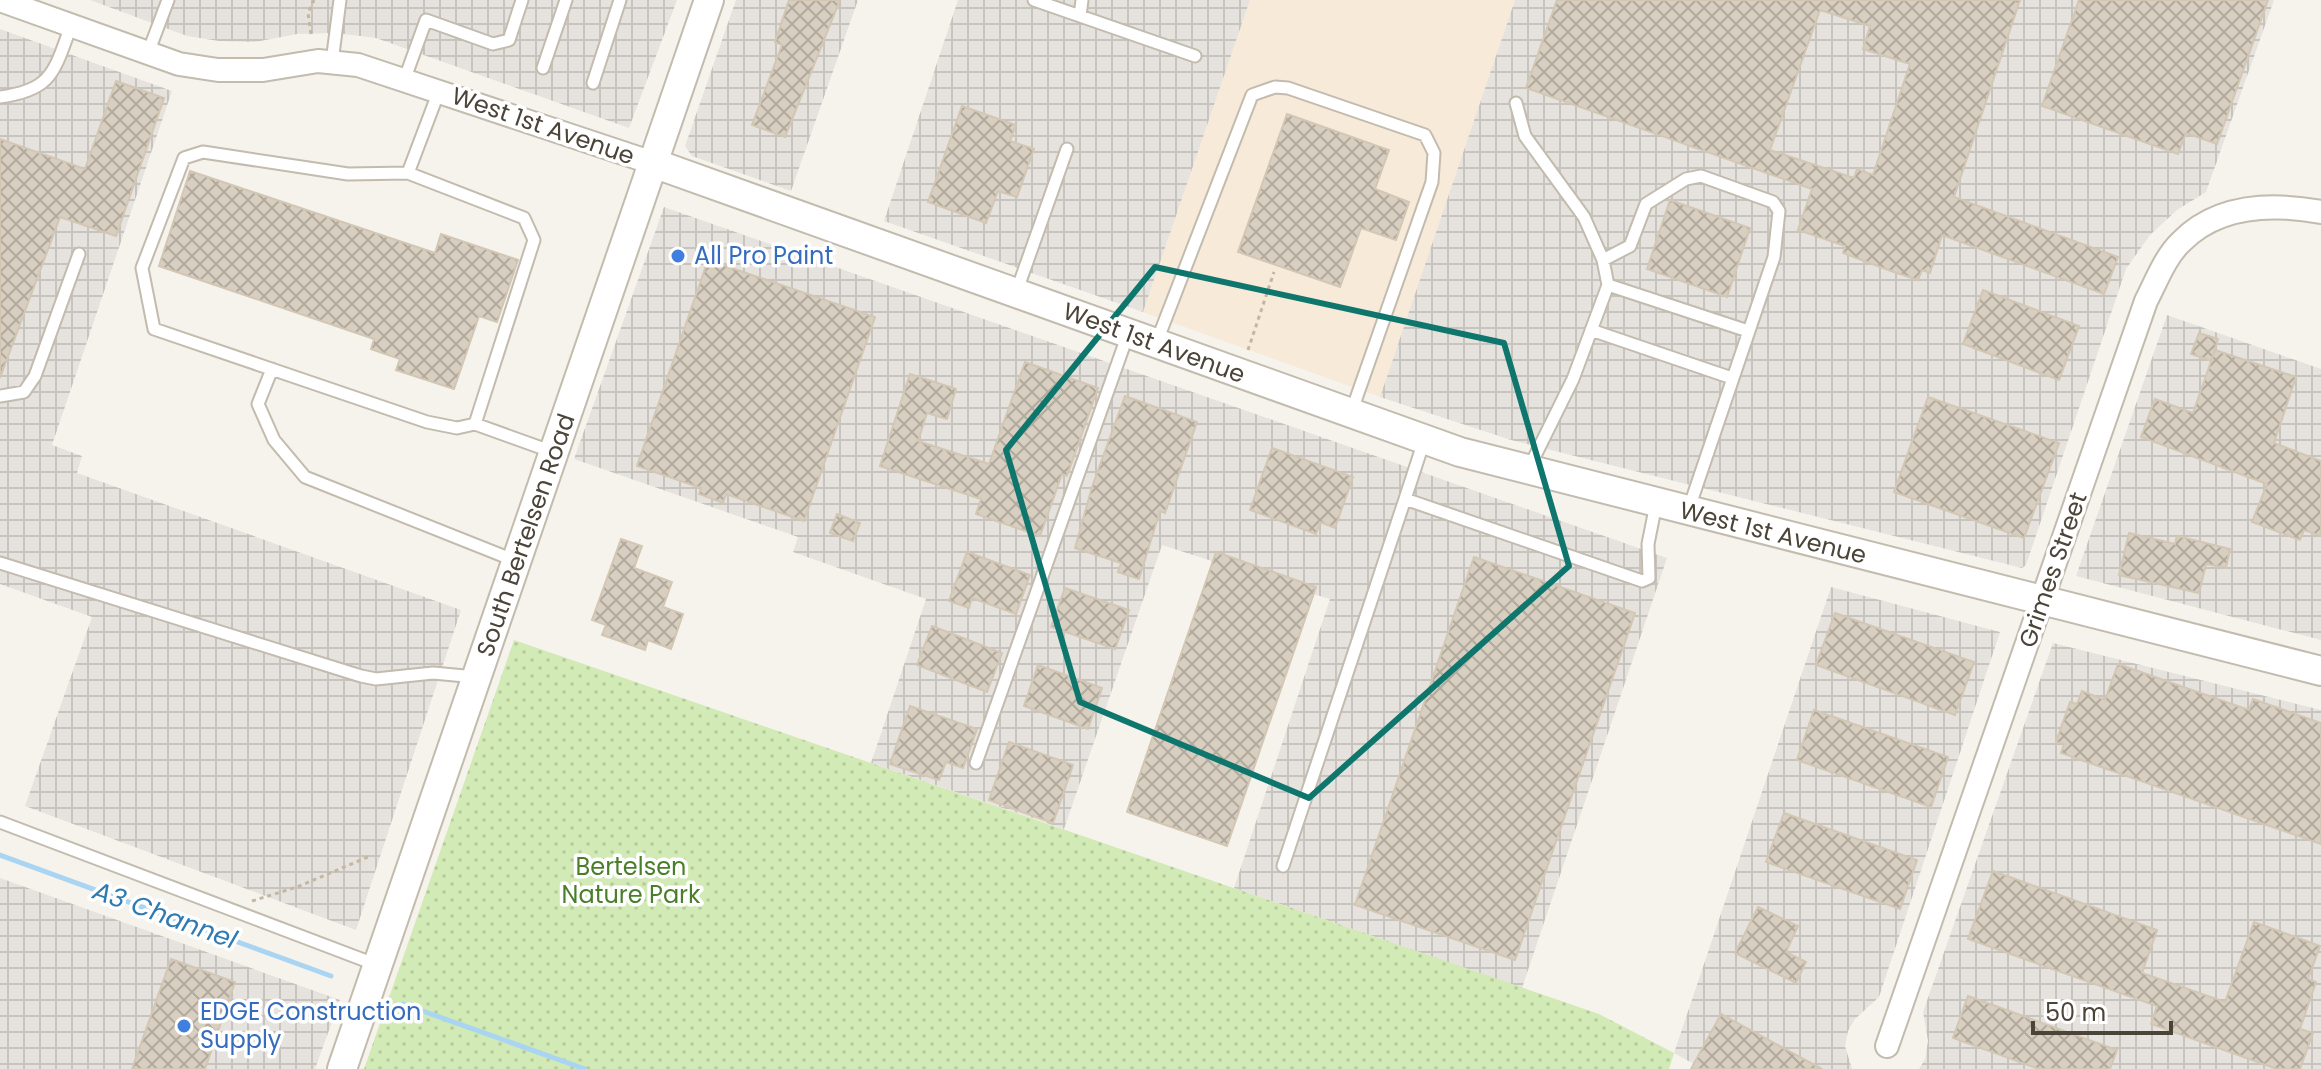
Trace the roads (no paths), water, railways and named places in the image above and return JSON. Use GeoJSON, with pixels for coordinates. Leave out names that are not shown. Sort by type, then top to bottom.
{"type":"FeatureCollection","features":[{"type":"Feature","properties":{"kind":"street","name":"West 1st Avenue"},"geometry":{"type":"LineString","coordinates":[[0,0],[179,64],[218,70],[263,70],[318,61],[358,65],[405,78],[653,163],[1424,440],[1527,471],[2321,671]]}},
{"type":"Feature","properties":{"kind":"street","name":"South Bertelsen Road"},"geometry":{"type":"LineString","coordinates":[[342,1069],[709,0]]}},
{"type":"Feature","properties":{"kind":"street","name":"Grimes Street"},"geometry":{"type":"LineString","coordinates":[[1887,1046],[2146,301],[2179,243],[2205,223],[2244,208],[2287,206],[2321,212]]}},
{"type":"Feature","properties":{"kind":"lane"},"geometry":{"type":"LineString","coordinates":[[148,53],[168,0]]}},
{"type":"Feature","properties":{"kind":"lane"},"geometry":{"type":"LineString","coordinates":[[332,62],[340,0]]}},
{"type":"Feature","properties":{"kind":"lane"},"geometry":{"type":"LineString","coordinates":[[405,78],[426,20],[493,44],[509,40],[522,0]]}},
{"type":"Feature","properties":{"kind":"lane"},"geometry":{"type":"LineString","coordinates":[[543,68],[566,0]]}},
{"type":"Feature","properties":{"kind":"lane"},"geometry":{"type":"LineString","coordinates":[[593,83],[620,0]]}},
{"type":"Feature","properties":{"kind":"lane"},"geometry":{"type":"LineString","coordinates":[[1034,0],[1195,56]]}},
{"type":"Feature","properties":{"kind":"lane"},"geometry":{"type":"LineString","coordinates":[[1080,16],[1082,0]]}},
{"type":"Feature","properties":{"kind":"lane"},"geometry":{"type":"LineString","coordinates":[[0,97],[35,90],[46,82],[71,26]]}},
{"type":"Feature","properties":{"kind":"lane"},"geometry":{"type":"LineString","coordinates":[[1156,344],[1252,95],[1275,87],[1288,88],[1425,135],[1434,153],[1432,182],[1351,414]]}},
{"type":"Feature","properties":{"kind":"lane"},"geometry":{"type":"LineString","coordinates":[[408,173],[439,91]]}},
{"type":"Feature","properties":{"kind":"lane"},"geometry":{"type":"LineString","coordinates":[[1516,103],[1525,136],[1584,217],[1603,260],[1608,285],[1573,379],[1527,471]]}},
{"type":"Feature","properties":{"kind":"lane"},"geometry":{"type":"LineString","coordinates":[[1015,293],[1067,149]]}},
{"type":"Feature","properties":{"kind":"lane"},"geometry":{"type":"LineString","coordinates":[[475,424],[534,240],[524,218],[408,173],[348,174],[203,152],[184,158],[142,268],[154,329],[427,422],[457,428],[475,424],[554,452]]}},
{"type":"Feature","properties":{"kind":"lane"},"geometry":{"type":"LineString","coordinates":[[1603,260],[1630,246],[1646,204],[1686,179],[1701,176],[1773,202],[1779,211],[1774,257],[1687,511]]}},
{"type":"Feature","properties":{"kind":"lane"},"geometry":{"type":"LineString","coordinates":[[0,396],[24,392],[35,376],[79,254]]}},
{"type":"Feature","properties":{"kind":"lane"},"geometry":{"type":"LineString","coordinates":[[1608,285],[1748,331]]}},
{"type":"Feature","properties":{"kind":"lane"},"geometry":{"type":"LineString","coordinates":[[1591,330],[1732,378]]}},
{"type":"Feature","properties":{"kind":"lane"},"geometry":{"type":"LineString","coordinates":[[976,763],[1128,334]]}},
{"type":"Feature","properties":{"kind":"lane"},"geometry":{"type":"LineString","coordinates":[[272,369],[258,404],[274,440],[305,477],[517,561]]}},
{"type":"Feature","properties":{"kind":"lane"},"geometry":{"type":"LineString","coordinates":[[1283,866],[1424,440]]}},
{"type":"Feature","properties":{"kind":"lane"},"geometry":{"type":"LineString","coordinates":[[1405,499],[1642,581],[1649,578],[1648,544],[1657,504]]}},
{"type":"Feature","properties":{"kind":"lane"},"geometry":{"type":"LineString","coordinates":[[0,563],[361,676],[376,679],[433,673],[476,677]]}},
{"type":"Feature","properties":{"kind":"lane"},"geometry":{"type":"LineString","coordinates":[[0,822],[377,965]]}},
{"type":"Feature","properties":{"kind":"waterway","name":"A3 Channel"},"geometry":{"type":"LineString","coordinates":[[0,855],[331,976]]}},
{"type":"Feature","properties":{"kind":"waterway","name":"A3 Channel"},"geometry":{"type":"LineString","coordinates":[[403,1004],[585,1069]]}},
{"type":"Feature","properties":{"kind":"place","name":"All Pro Paint"},"geometry":{"type":"Point","coordinates":[678,256]}},
{"type":"Feature","properties":{"kind":"place","name":"EDGE Construction Supply"},"geometry":{"type":"Point","coordinates":[184,1026]}},
{"type":"Feature","properties":{"kind":"park label","name":"Bertelsen Nature Park"},"geometry":{"type":"Point","coordinates":[631,881]}}]}
